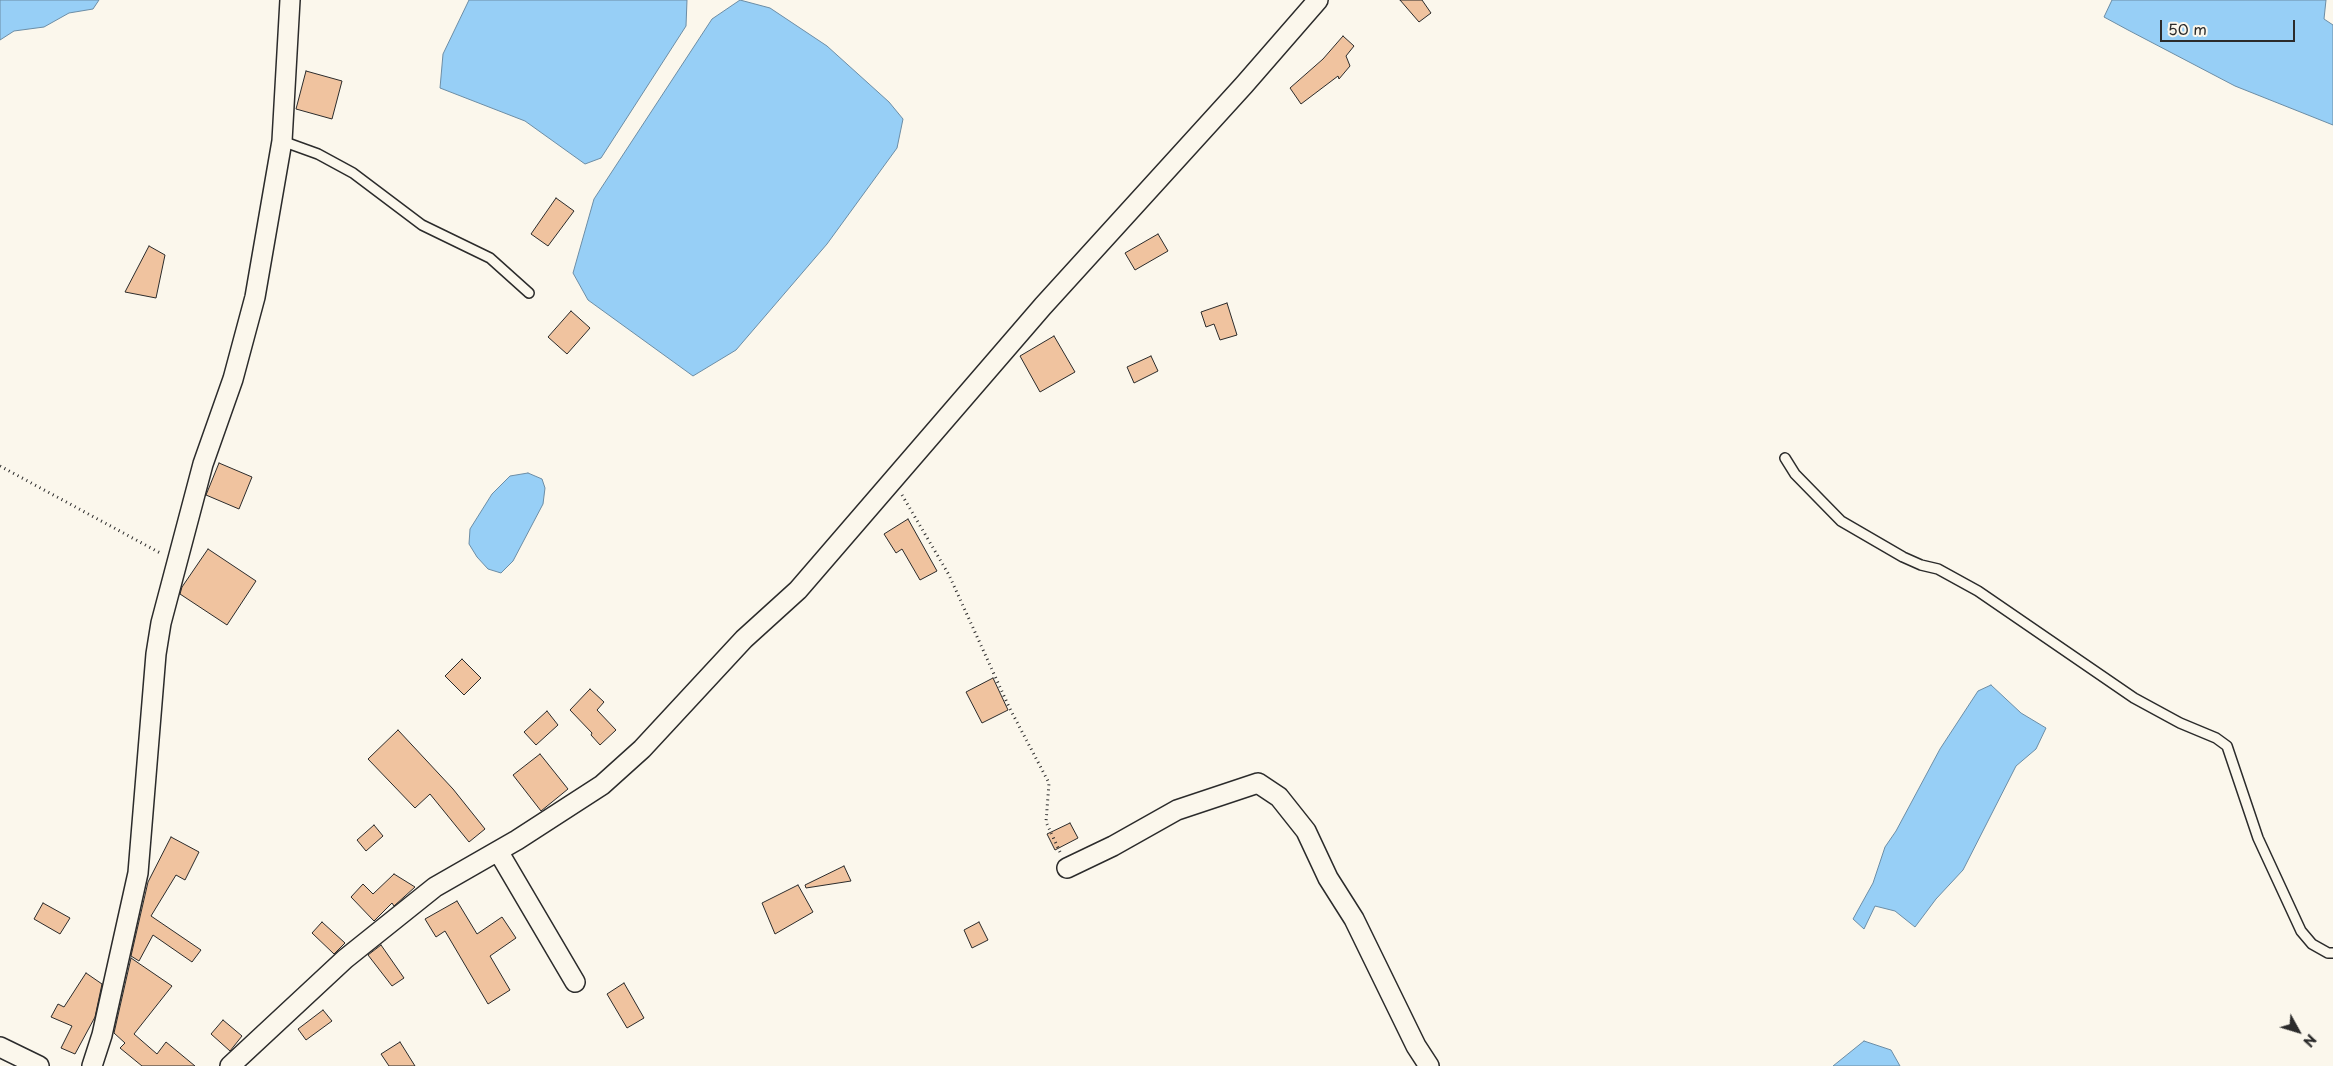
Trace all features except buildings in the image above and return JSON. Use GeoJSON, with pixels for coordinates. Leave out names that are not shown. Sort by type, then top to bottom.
{"type":"FeatureCollection","features":[{"type":"Feature","properties":{"kind":"street"},"geometry":{"type":"LineString","coordinates":[[92,1066],[102,1035],[128,926],[138,873],[156,654],[161,623],[203,464],[246,335],[255,297],[282,141],[290,0]]}},
{"type":"Feature","properties":{"kind":"street"},"geometry":{"type":"LineString","coordinates":[[230,1066],[345,959],[435,887],[498,851],[602,785],[642,748],[744,639],[798,590],[1043,306],[1244,85],[1318,0]]}},
{"type":"Feature","properties":{"kind":"street"},"geometry":{"type":"LineString","coordinates":[[1067,868],[1113,846],[1143,827],[1177,810],[1258,783],[1279,796],[1306,831],[1328,878],[1354,919],[1416,1046],[1429,1066]]}},
{"type":"Feature","properties":{"kind":"street"},"geometry":{"type":"LineString","coordinates":[[498,851],[575,982]]}},
{"type":"Feature","properties":{"kind":"street"},"geometry":{"type":"LineString","coordinates":[[0,1047],[39,1066]]}},
{"type":"Feature","properties":{"kind":"lane"},"geometry":{"type":"LineString","coordinates":[[282,141],[318,154],[353,173],[422,224],[490,258],[529,292]]}},
{"type":"Feature","properties":{"kind":"lane"},"geometry":{"type":"LineString","coordinates":[[1785,458],[1795,474],[1841,521],[1903,557],[1921,565],[1938,569],[1978,591],[2134,698],[2180,723],[2216,738],[2227,746],[2258,838],[2301,931],[2312,944],[2328,953],[2333,953]]}},
{"type":"Feature","properties":{"kind":"path"},"geometry":{"type":"LineString","coordinates":[[0,466],[178,562]]}},
{"type":"Feature","properties":{"kind":"path"},"geometry":{"type":"LineString","coordinates":[[890,483],[906,500],[949,575],[1009,707],[1050,783],[1046,822],[1067,868]]}},
{"type":"Feature","properties":{"kind":"water"},"geometry":{"type":"Polygon","coordinates":[[[0,0],[99,0],[93,9],[69,13],[44,27],[14,31],[0,40],[0,0]]]}},
{"type":"Feature","properties":{"kind":"water"},"geometry":{"type":"Polygon","coordinates":[[[469,0],[687,0],[686,26],[601,158],[585,164],[525,121],[440,88],[443,54],[469,0]]]}},
{"type":"Feature","properties":{"kind":"water"},"geometry":{"type":"Polygon","coordinates":[[[740,0],[770,8],[827,46],[889,102],[903,119],[897,148],[827,244],[736,350],[693,376],[588,300],[573,273],[594,199],[712,19],[740,0]]]}},
{"type":"Feature","properties":{"kind":"water"},"geometry":{"type":"Polygon","coordinates":[[[2112,0],[2326,0],[2324,19],[2333,25],[2333,125],[2235,86],[2104,17],[2112,0]]]}},
{"type":"Feature","properties":{"kind":"water"},"geometry":{"type":"Polygon","coordinates":[[[528,473],[542,479],[545,488],[543,504],[513,561],[501,573],[488,569],[469,544],[470,529],[492,494],[510,476],[528,473]]]}},
{"type":"Feature","properties":{"kind":"water"},"geometry":{"type":"Polygon","coordinates":[[[1991,685],[2021,713],[2046,728],[2036,749],[2016,766],[1963,870],[1936,899],[1915,927],[1895,911],[1875,906],[1864,929],[1853,919],[1873,883],[1885,847],[1896,831],[1940,749],[1978,691],[1991,685]]]}},
{"type":"Feature","properties":{"kind":"water"},"geometry":{"type":"Polygon","coordinates":[[[1864,1041],[1891,1050],[1900,1066],[1833,1066],[1864,1041]]]}}]}
